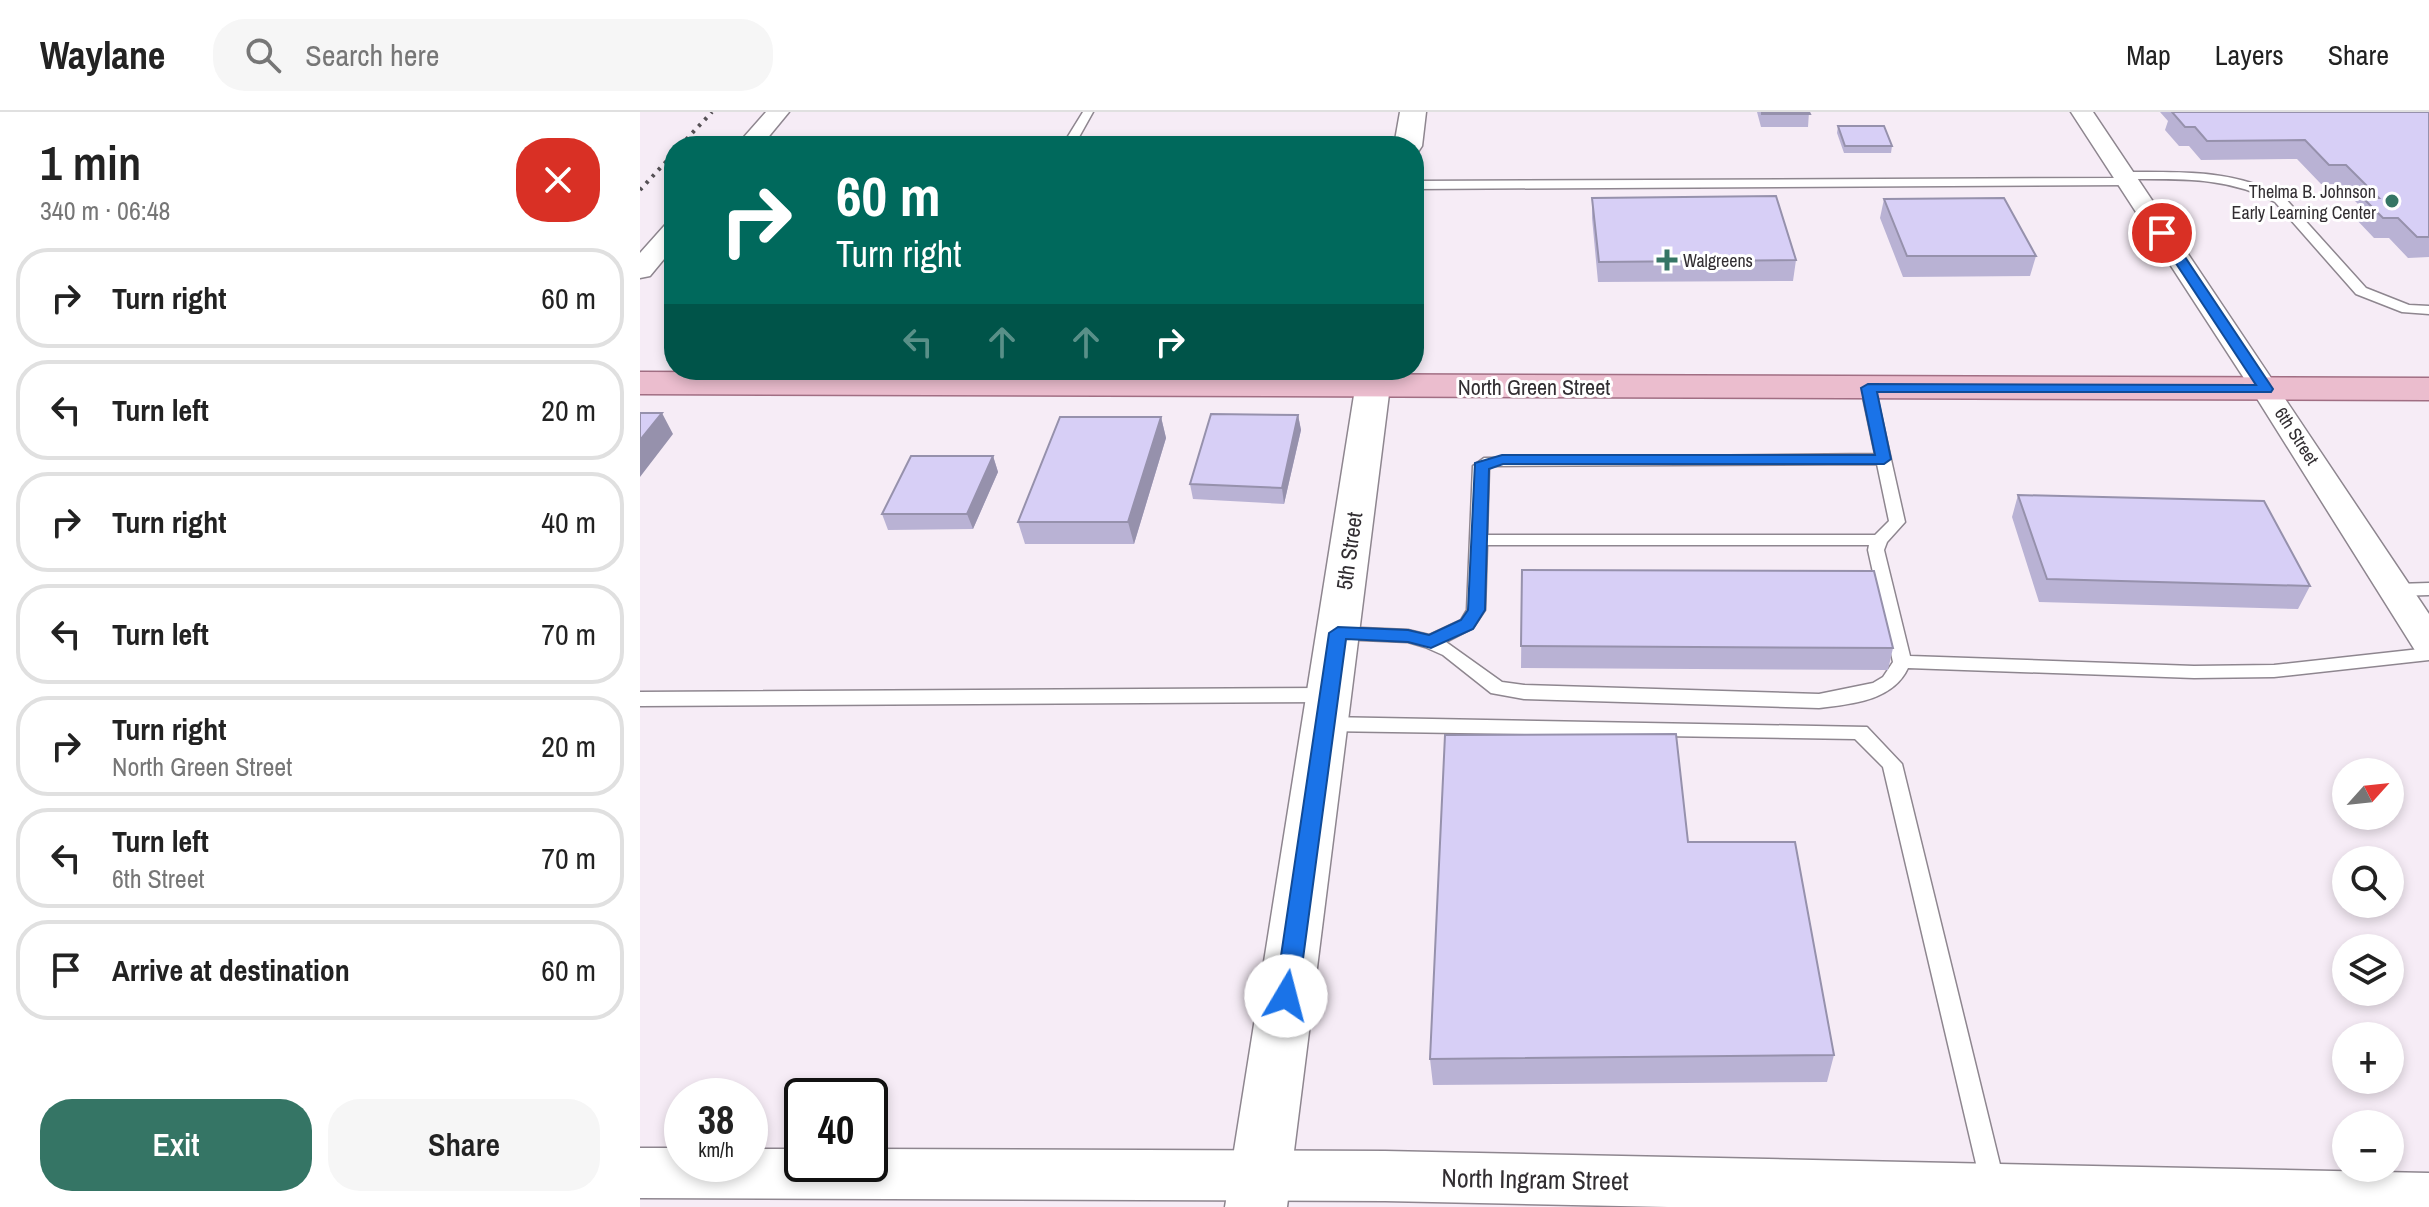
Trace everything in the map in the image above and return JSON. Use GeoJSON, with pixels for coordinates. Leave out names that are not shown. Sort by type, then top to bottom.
{"type":"FeatureCollection","features":[{"type":"Feature","properties":{"kind":"main road","name":"North Green Street"},"geometry":{"type":"LineString","coordinates":[[1424,379],[1868,388],[2429,389]]}},
{"type":"Feature","properties":{"kind":"main road","name":"North Green Street"},"geometry":{"type":"LineString","coordinates":[[640,383],[789,380]]}},
{"type":"Feature","properties":{"kind":"street"},"geometry":{"type":"LineString","coordinates":[[757,136],[778,112]]}},
{"type":"Feature","properties":{"kind":"street"},"geometry":{"type":"LineString","coordinates":[[1409,136],[1413,112]]}},
{"type":"Feature","properties":{"kind":"street","name":"6th Street"},"geometry":{"type":"LineString","coordinates":[[2082,112],[2266,389],[2429,643]]}},
{"type":"Feature","properties":{"kind":"street"},"geometry":{"type":"LineString","coordinates":[[640,270],[664,242]]}},
{"type":"Feature","properties":{"kind":"street","name":"5th Street"},"geometry":{"type":"LineString","coordinates":[[1258,1192],[1373,380]]}},
{"type":"Feature","properties":{"kind":"street","name":"North Ingram Street"},"geometry":{"type":"LineString","coordinates":[[640,1173],[1258,1192],[1385,1176],[2429,1198]]}},
{"type":"Feature","properties":{"kind":"lane"},"geometry":{"type":"LineString","coordinates":[[1074,136],[1088,112]]}},
{"type":"Feature","properties":{"kind":"lane"},"geometry":{"type":"LineString","coordinates":[[1424,185],[2229,178],[2263,189],[2279,199],[2361,291],[2407,309],[2429,310]]}},
{"type":"Feature","properties":{"kind":"lane"},"geometry":{"type":"LineString","coordinates":[[1338,633],[1408,636],[1431,642],[1449,651],[1497,688],[1524,692],[1819,701],[1860,695],[1888,684],[1899,672],[1902,662],[1876,550],[1879,540],[1897,522],[1868,388]]}},
{"type":"Feature","properties":{"kind":"lane"},"geometry":{"type":"LineString","coordinates":[[1431,642],[1467,624],[1476,610],[1481,466],[1489,461],[1884,459]]}},
{"type":"Feature","properties":{"kind":"lane"},"geometry":{"type":"LineString","coordinates":[[1477,540],[1879,540]]}},
{"type":"Feature","properties":{"kind":"lane"},"geometry":{"type":"LineString","coordinates":[[2396,590],[2429,589]]}},
{"type":"Feature","properties":{"kind":"lane"},"geometry":{"type":"LineString","coordinates":[[1902,662],[2261,672],[2429,654]]}},
{"type":"Feature","properties":{"kind":"lane"},"geometry":{"type":"LineString","coordinates":[[640,699],[1326,710],[1860,732],[1892,764],[1994,1189]]}},
{"type":"Feature","properties":{"kind":"building"},"geometry":{"type":"Polygon","coordinates":[[[1809,112],[1810,114],[1762,114],[1809,112]]]}},
{"type":"Feature","properties":{"kind":"building","name":"Thelma B. Johnson Early Learning Center"},"geometry":{"type":"Polygon","coordinates":[[[2172,112],[2429,112],[2429,237],[2417,237],[2398,218],[2383,218],[2363,198],[2379,198],[2346,165],[2329,165],[2305,140],[2207,141],[2195,127],[2185,127],[2172,112]]]}},
{"type":"Feature","properties":{"kind":"building"},"geometry":{"type":"Polygon","coordinates":[[[1838,126],[1884,126],[1892,146],[1845,146],[1838,126]]]}},
{"type":"Feature","properties":{"kind":"building"},"geometry":{"type":"Polygon","coordinates":[[[1776,196],[1796,260],[1599,262],[1592,198],[1776,196]]]}},
{"type":"Feature","properties":{"kind":"building"},"geometry":{"type":"Polygon","coordinates":[[[2004,198],[2036,256],[1907,256],[1884,199],[2004,198]]]}},
{"type":"Feature","properties":{"kind":"building"},"geometry":{"type":"Polygon","coordinates":[[[640,413],[662,413],[640,440],[640,413]]]}},
{"type":"Feature","properties":{"kind":"building"},"geometry":{"type":"Polygon","coordinates":[[[1211,414],[1298,415],[1282,488],[1190,484],[1211,414]]]}},
{"type":"Feature","properties":{"kind":"building"},"geometry":{"type":"Polygon","coordinates":[[[1060,417],[1161,417],[1128,522],[1018,522],[1060,417]]]}},
{"type":"Feature","properties":{"kind":"building"},"geometry":{"type":"Polygon","coordinates":[[[911,456],[993,456],[967,514],[882,514],[911,456]]]}},
{"type":"Feature","properties":{"kind":"building"},"geometry":{"type":"Polygon","coordinates":[[[2018,495],[2264,501],[2310,586],[2047,579],[2018,495]]]}},
{"type":"Feature","properties":{"kind":"building"},"geometry":{"type":"Polygon","coordinates":[[[1522,570],[1874,571],[1893,648],[1521,646],[1522,570]]]}},
{"type":"Feature","properties":{"kind":"building"},"geometry":{"type":"Polygon","coordinates":[[[1676,734],[1688,842],[1795,842],[1834,1055],[1430,1059],[1445,735],[1676,734]]]}},
{"type":"Feature","properties":{"kind":"railway"},"geometry":{"type":"LineString","coordinates":[[689,136],[712,112]]}},
{"type":"Feature","properties":{"kind":"railway"},"geometry":{"type":"LineString","coordinates":[[640,190],[664,164]]}},
{"type":"Feature","properties":{"kind":"place","name":"Thelma B. Johnson Early Learning Center"},"geometry":{"type":"Point","coordinates":[2392,201]}},
{"type":"Feature","properties":{"kind":"place","name":"Walgreens"},"geometry":{"type":"Point","coordinates":[1667,260]}},
{"type":"Feature","properties":{"kind":"route"},"geometry":{"type":"LineString","coordinates":[[1286,996],[1338,633],[1408,636],[1431,642],[1467,624],[1476,610],[1481,466],[1502,459],[1884,459],[1868,388],[2266,389],[2162,233]]}}]}
